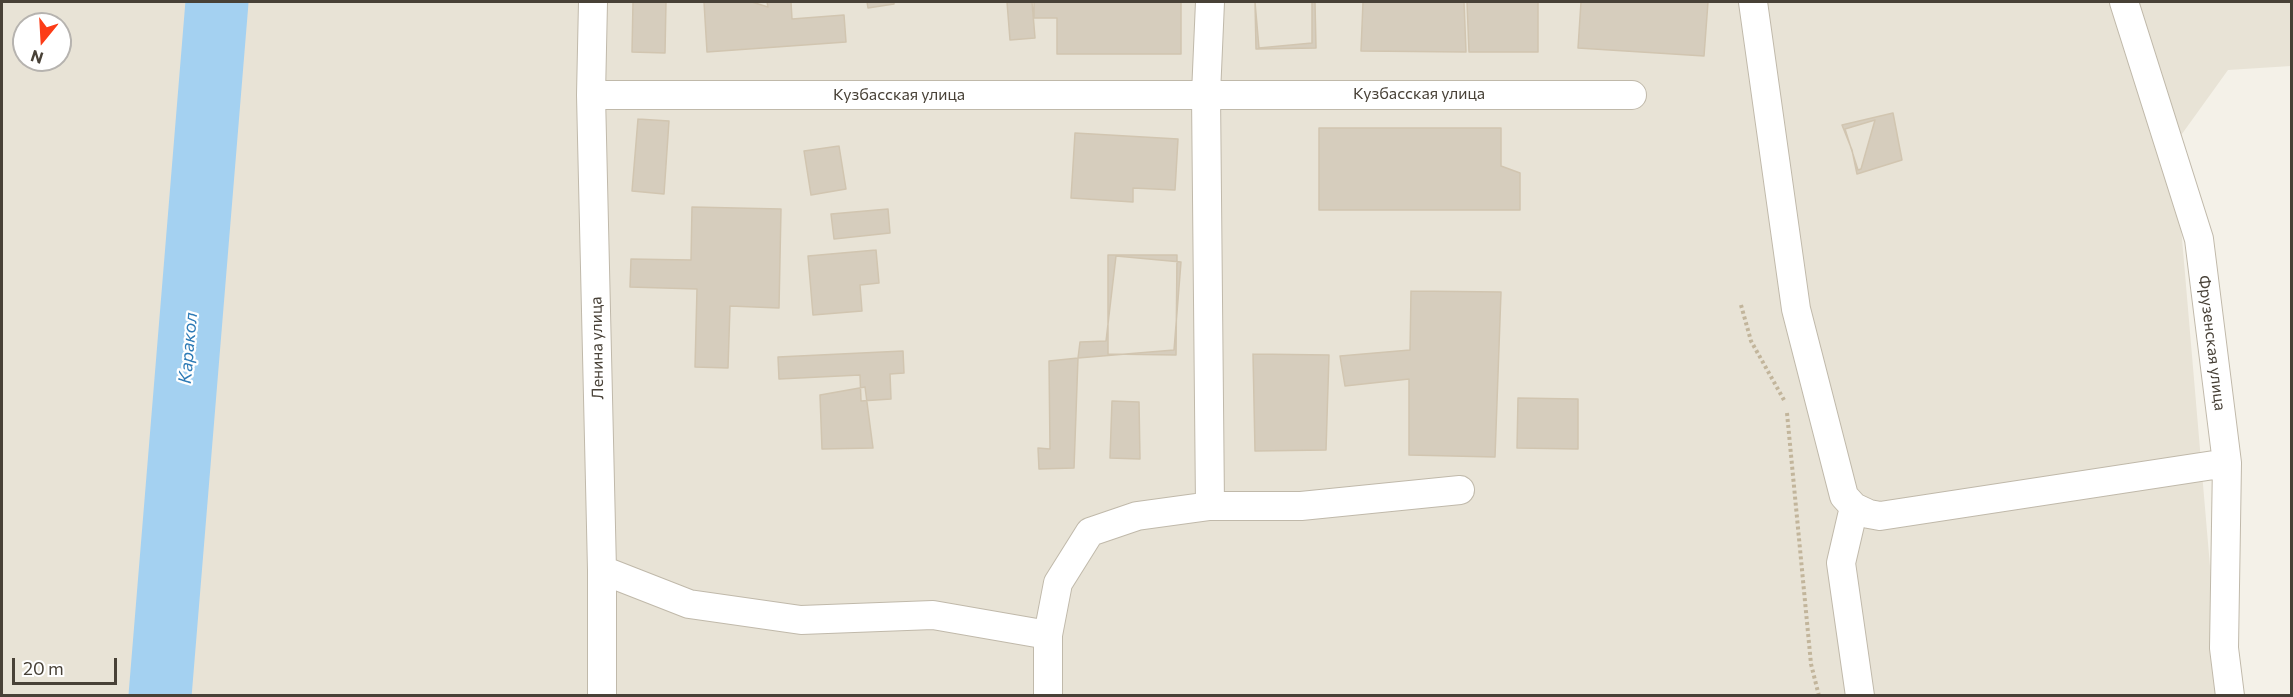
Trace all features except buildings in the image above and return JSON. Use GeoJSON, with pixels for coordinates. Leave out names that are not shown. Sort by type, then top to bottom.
{"type":"FeatureCollection","features":[{"type":"Feature","properties":{"kind":"street","name":"Ленина улица"},"geometry":{"type":"LineString","coordinates":[[593,2],[591,95],[602,570],[602,696]]}},
{"type":"Feature","properties":{"kind":"street"},"geometry":{"type":"LineString","coordinates":[[1210,2],[1206,94],[1210,506]]}},
{"type":"Feature","properties":{"kind":"street"},"geometry":{"type":"LineString","coordinates":[[1753,2],[1796,309],[1844,496],[1854,507],[1880,516],[2227,463]]}},
{"type":"Feature","properties":{"kind":"street","name":"Фрузенская улица"},"geometry":{"type":"LineString","coordinates":[[2124,2],[2199,239],[2227,463],[2224,648],[2230,696]]}},
{"type":"Feature","properties":{"kind":"street","name":"Кузбасская улица"},"geometry":{"type":"LineString","coordinates":[[591,95],[1632,95]]}},
{"type":"Feature","properties":{"kind":"street"},"geometry":{"type":"LineString","coordinates":[[1048,696],[1048,635],[1058,583],[1090,532],[1137,516],[1210,506],[1301,506],[1460,490]]}},
{"type":"Feature","properties":{"kind":"street"},"geometry":{"type":"LineString","coordinates":[[1854,507],[1841,562],[1860,696]]}},
{"type":"Feature","properties":{"kind":"street"},"geometry":{"type":"LineString","coordinates":[[602,570],[688,604],[700,606],[801,620],[933,615],[1048,635]]}},
{"type":"Feature","properties":{"kind":"path"},"geometry":{"type":"LineString","coordinates":[[1741,306],[1751,341],[1786,405],[1811,664],[1819,696]]}},
{"type":"Feature","properties":{"kind":"shaded area","name":"Каракол"},"geometry":{"type":"Polygon","coordinates":[[[2,2],[2291,2],[2291,66],[2228,70],[2174,145],[2221,695],[2,695],[2,2]]]}},
{"type":"Feature","properties":{"kind":"waterway","name":"Каракол"},"geometry":{"type":"LineString","coordinates":[[160,696],[217,2]]}}]}
